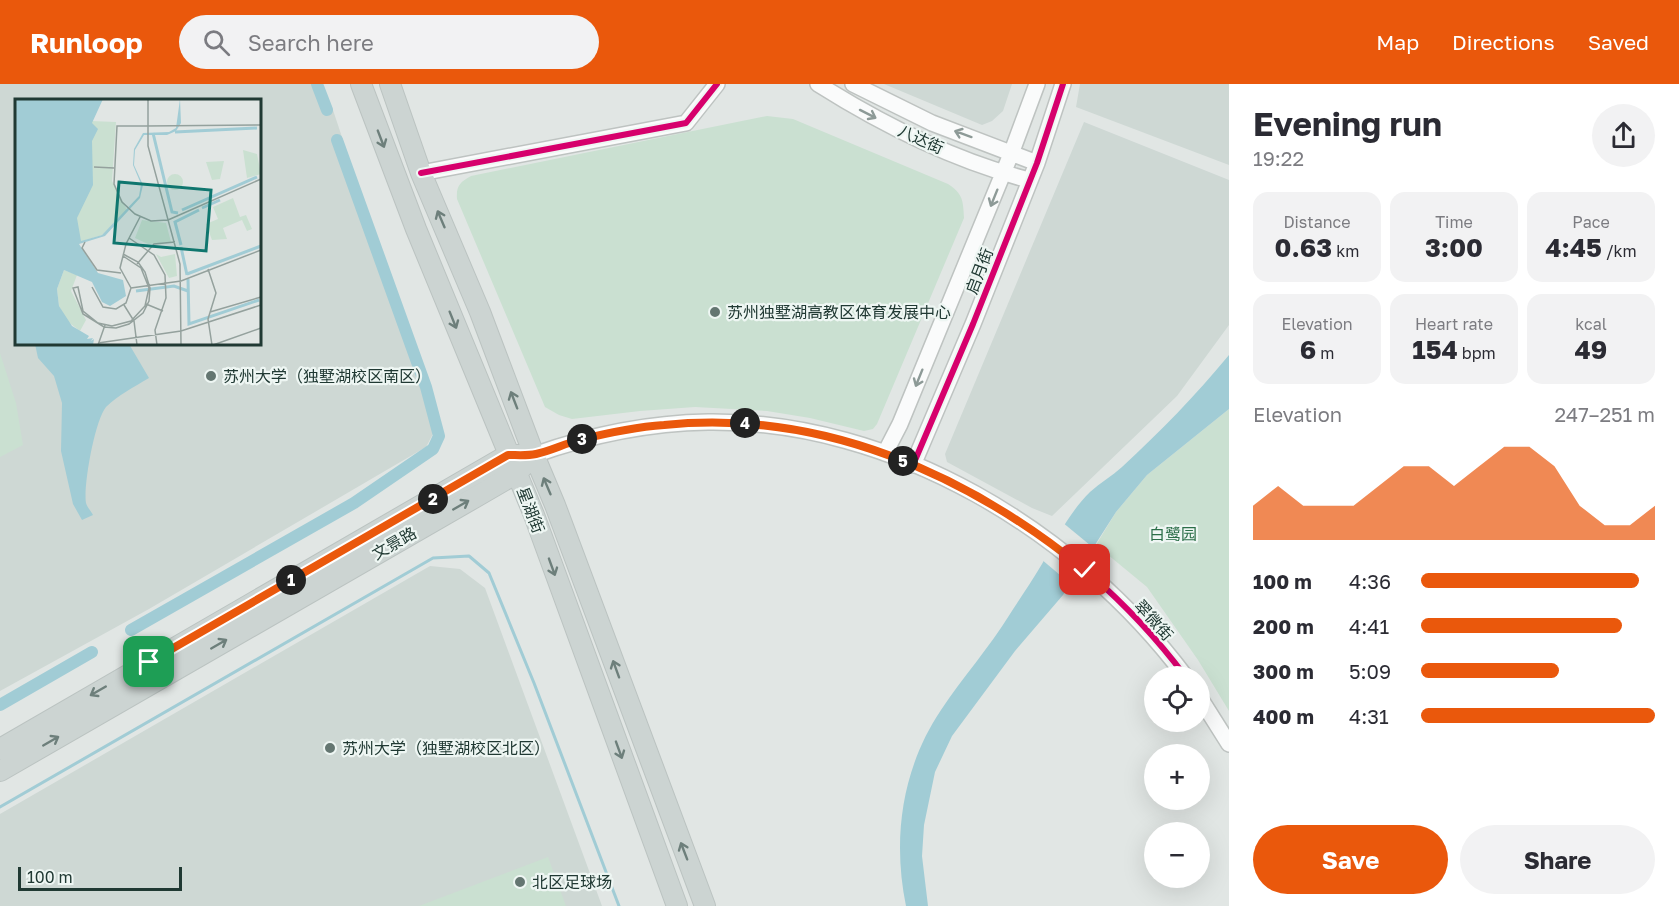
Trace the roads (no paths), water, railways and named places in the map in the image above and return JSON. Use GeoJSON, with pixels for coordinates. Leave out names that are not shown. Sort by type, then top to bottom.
{"type":"FeatureCollection","features":[{"type":"Feature","properties":{"kind":"main road","name":"星湖街"},"geometry":{"type":"LineString","coordinates":[[361,84],[416,230],[517,473],[677,906]]}},
{"type":"Feature","properties":{"kind":"main road","name":"星湖街"},"geometry":{"type":"LineString","coordinates":[[390,84],[421,173],[480,312],[555,505],[705,906]]}},
{"type":"Feature","properties":{"kind":"main road"},"geometry":{"type":"LineString","coordinates":[[508,455],[534,455]]}},
{"type":"Feature","properties":{"kind":"main road","name":"文景路"},"geometry":{"type":"LineString","coordinates":[[0,749],[508,455]]}},
{"type":"Feature","properties":{"kind":"main road","name":"文景路"},"geometry":{"type":"LineString","coordinates":[[0,771],[517,473],[534,455]]}},
{"type":"Feature","properties":{"kind":"street"},"geometry":{"type":"LineString","coordinates":[[421,173],[686,123],[717,84]]}},
{"type":"Feature","properties":{"kind":"street","name":"八达街"},"geometry":{"type":"LineString","coordinates":[[818,84],[861,111],[923,141],[1003,174],[1029,180]]}},
{"type":"Feature","properties":{"kind":"street","name":"八达街"},"geometry":{"type":"LineString","coordinates":[[853,84],[932,123],[1037,163]]}},
{"type":"Feature","properties":{"kind":"street","name":"启月街"},"geometry":{"type":"LineString","coordinates":[[885,453],[900,424],[1003,174],[1037,84]]}},
{"type":"Feature","properties":{"kind":"street","name":"启月街"},"geometry":{"type":"LineString","coordinates":[[913,465],[927,437],[1037,163],[1063,84]]}},
{"type":"Feature","properties":{"kind":"street","name":"翠微街"},"geometry":{"type":"LineString","coordinates":[[534,455],[577,441],[620,431],[665,424],[710,422],[754,424],[799,430],[885,453],[930,471],[977,495],[1044,538],[1085,570],[1137,619],[1177,666]]}},
{"type":"Feature","properties":{"kind":"street"},"geometry":{"type":"LineString","coordinates":[[1210,714],[1229,744]]}},
{"type":"Feature","properties":{"kind":"water"},"geometry":{"type":"Polygon","coordinates":[[[35,345],[130,345],[149,378],[126,391],[106,407],[102,414],[94,439],[86,483],[86,503],[93,515],[82,520],[73,504],[61,451],[62,403],[54,376],[38,358],[35,345]]]}},
{"type":"Feature","properties":{"kind":"water"},"geometry":{"type":"Polygon","coordinates":[[[1229,355],[1229,409],[1147,475],[1116,512],[1063,595],[1015,651],[952,736],[935,772],[924,825],[922,856],[928,906],[906,906],[900,855],[904,804],[917,756],[928,732],[949,698],[1002,627],[1063,526],[1076,509],[1090,492],[1122,467],[1164,427],[1229,355]]]}},
{"type":"Feature","properties":{"kind":"waterway"},"geometry":{"type":"LineString","coordinates":[[317,84],[327,110]]}},
{"type":"Feature","properties":{"kind":"waterway"},"geometry":{"type":"LineString","coordinates":[[131,630],[354,503],[433,449],[439,436],[426,387],[337,140]]}},
{"type":"Feature","properties":{"kind":"waterway"},"geometry":{"type":"LineString","coordinates":[[0,807],[433,558],[469,556],[489,573],[534,683],[619,906]]}},
{"type":"Feature","properties":{"kind":"waterway"},"geometry":{"type":"LineString","coordinates":[[0,705],[92,652]]}},
{"type":"Feature","properties":{"kind":"place","name":"苏州独墅湖高教区体育发展中心"},"geometry":{"type":"Point","coordinates":[715,312]}},
{"type":"Feature","properties":{"kind":"place","name":"苏州大学（独墅湖校区南区）"},"geometry":{"type":"Point","coordinates":[211,376]}},
{"type":"Feature","properties":{"kind":"place","name":"苏州大学（独墅湖校区北区）"},"geometry":{"type":"Point","coordinates":[330,748]}},
{"type":"Feature","properties":{"kind":"place","name":"北区足球场"},"geometry":{"type":"Point","coordinates":[520,882]}},
{"type":"Feature","properties":{"kind":"park label","name":"白鹭园"},"geometry":{"type":"Point","coordinates":[1173,534]}}]}
